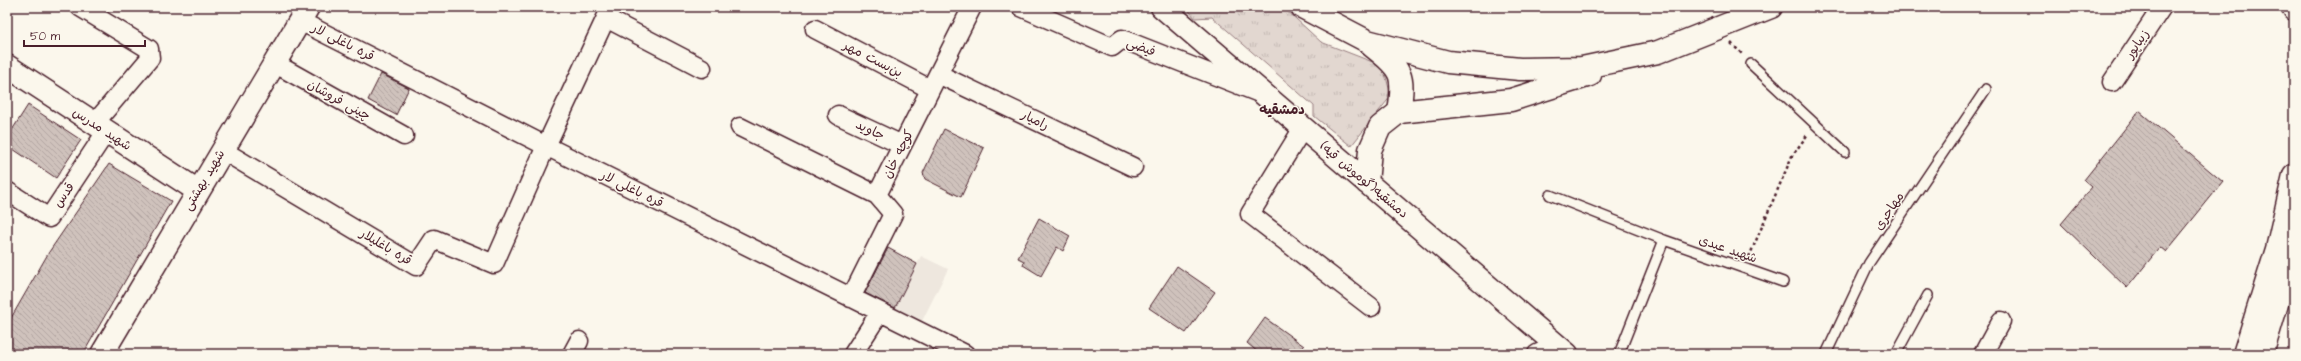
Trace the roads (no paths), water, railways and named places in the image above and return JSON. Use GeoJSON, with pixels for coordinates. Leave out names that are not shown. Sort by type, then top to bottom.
{"type":"FeatureCollection","features":[{"type":"Feature","properties":{"kind":"main road","name":"دمشقیه(گوموش قیه)"},"geometry":{"type":"LineString","coordinates":[[1162,7],[1562,349]]}},
{"type":"Feature","properties":{"kind":"main road"},"geometry":{"type":"LineString","coordinates":[[1302,7],[1367,41],[1395,64],[1403,85],[1399,112]]}},
{"type":"Feature","properties":{"kind":"main road"},"geometry":{"type":"LineString","coordinates":[[1367,41],[1448,62],[1520,69],[1582,68],[1658,52],[1732,7]]}},
{"type":"Feature","properties":{"kind":"main road"},"geometry":{"type":"LineString","coordinates":[[1367,183],[1370,150],[1380,127],[1399,112],[1512,100],[1658,52],[1771,7]]}},
{"type":"Feature","properties":{"kind":"main road","name":"شهید بهشتى"},"geometry":{"type":"LineString","coordinates":[[102,354],[274,63],[302,12]]}},
{"type":"Feature","properties":{"kind":"main road","name":"شهید مدرس"},"geometry":{"type":"LineString","coordinates":[[7,66],[198,191]]}},
{"type":"Feature","properties":{"kind":"main road"},"geometry":{"type":"LineString","coordinates":[[2244,354],[2277,249],[2294,175]]}},
{"type":"Feature","properties":{"kind":"main road"},"geometry":{"type":"LineString","coordinates":[[2262,354],[2294,247]]}},
{"type":"Feature","properties":{"kind":"street"},"geometry":{"type":"LineString","coordinates":[[80,7],[149,50],[150,54],[150,58],[100,128]]}},
{"type":"Feature","properties":{"kind":"street","name":"کوچه خان"},"geometry":{"type":"LineString","coordinates":[[851,298],[893,214],[877,195],[972,7]]}},
{"type":"Feature","properties":{"kind":"street","name":"فیضی"},"geometry":{"type":"LineString","coordinates":[[1021,7],[1112,47],[1122,39],[1265,95]]}},
{"type":"Feature","properties":{"kind":"street","name":"زیباپور"},"geometry":{"type":"LineString","coordinates":[[2112,82],[2162,7]]}},
{"type":"Feature","properties":{"kind":"street","name":"قره باغلی لار"},"geometry":{"type":"LineString","coordinates":[[302,12],[546,146],[965,354]]}},
{"type":"Feature","properties":{"kind":"street"},"geometry":{"type":"LineString","coordinates":[[546,146],[608,13],[702,68]]}},
{"type":"Feature","properties":{"kind":"street","name":"بن‌بست مهر"},"geometry":{"type":"LineString","coordinates":[[815,29],[934,81]]}},
{"type":"Feature","properties":{"kind":"street","name":"چینی فروشان"},"geometry":{"type":"LineString","coordinates":[[274,63],[404,136]]}},
{"type":"Feature","properties":{"kind":"street","name":"رامیار"},"geometry":{"type":"LineString","coordinates":[[934,81],[1133,167]]}},
{"type":"Feature","properties":{"kind":"street","name":"جاوید"},"geometry":{"type":"LineString","coordinates":[[838,115],[902,145]]}},
{"type":"Feature","properties":{"kind":"street"},"geometry":{"type":"LineString","coordinates":[[740,127],[877,195]]}},
{"type":"Feature","properties":{"kind":"street","name":"قدس"},"geometry":{"type":"LineString","coordinates":[[7,191],[49,218],[100,128]]}},
{"type":"Feature","properties":{"kind":"street"},"geometry":{"type":"LineString","coordinates":[[1303,128],[1250,214],[1371,307]]}},
{"type":"Feature","properties":{"kind":"street","name":"قره باغلیلار"},"geometry":{"type":"LineString","coordinates":[[222,150],[416,266],[434,238],[494,264],[546,146]]}},
{"type":"Feature","properties":{"kind":"street"},"geometry":{"type":"LineString","coordinates":[[853,354],[880,312]]}},
{"type":"Feature","properties":{"kind":"street"},"geometry":{"type":"LineString","coordinates":[[1982,354],[2001,321]]}},
{"type":"Feature","properties":{"kind":"street"},"geometry":{"type":"LineString","coordinates":[[1537,354],[1562,349]]}},
{"type":"Feature","properties":{"kind":"lane"},"geometry":{"type":"LineString","coordinates":[[1751,64],[1845,152]]}},
{"type":"Feature","properties":{"kind":"lane","name":"مهاجری"},"geometry":{"type":"LineString","coordinates":[[1826,354],[1869,263],[1986,89]]}},
{"type":"Feature","properties":{"kind":"lane","name":"شهید عیدی"},"geometry":{"type":"LineString","coordinates":[[1550,195],[1664,240],[1783,282]]}},
{"type":"Feature","properties":{"kind":"lane"},"geometry":{"type":"LineString","coordinates":[[1619,354],[1664,240]]}},
{"type":"Feature","properties":{"kind":"lane"},"geometry":{"type":"LineString","coordinates":[[1896,354],[1928,295]]}},
{"type":"Feature","properties":{"kind":"district","name":"دمشقیه"},"geometry":{"type":"Point","coordinates":[1282,110]}}]}
